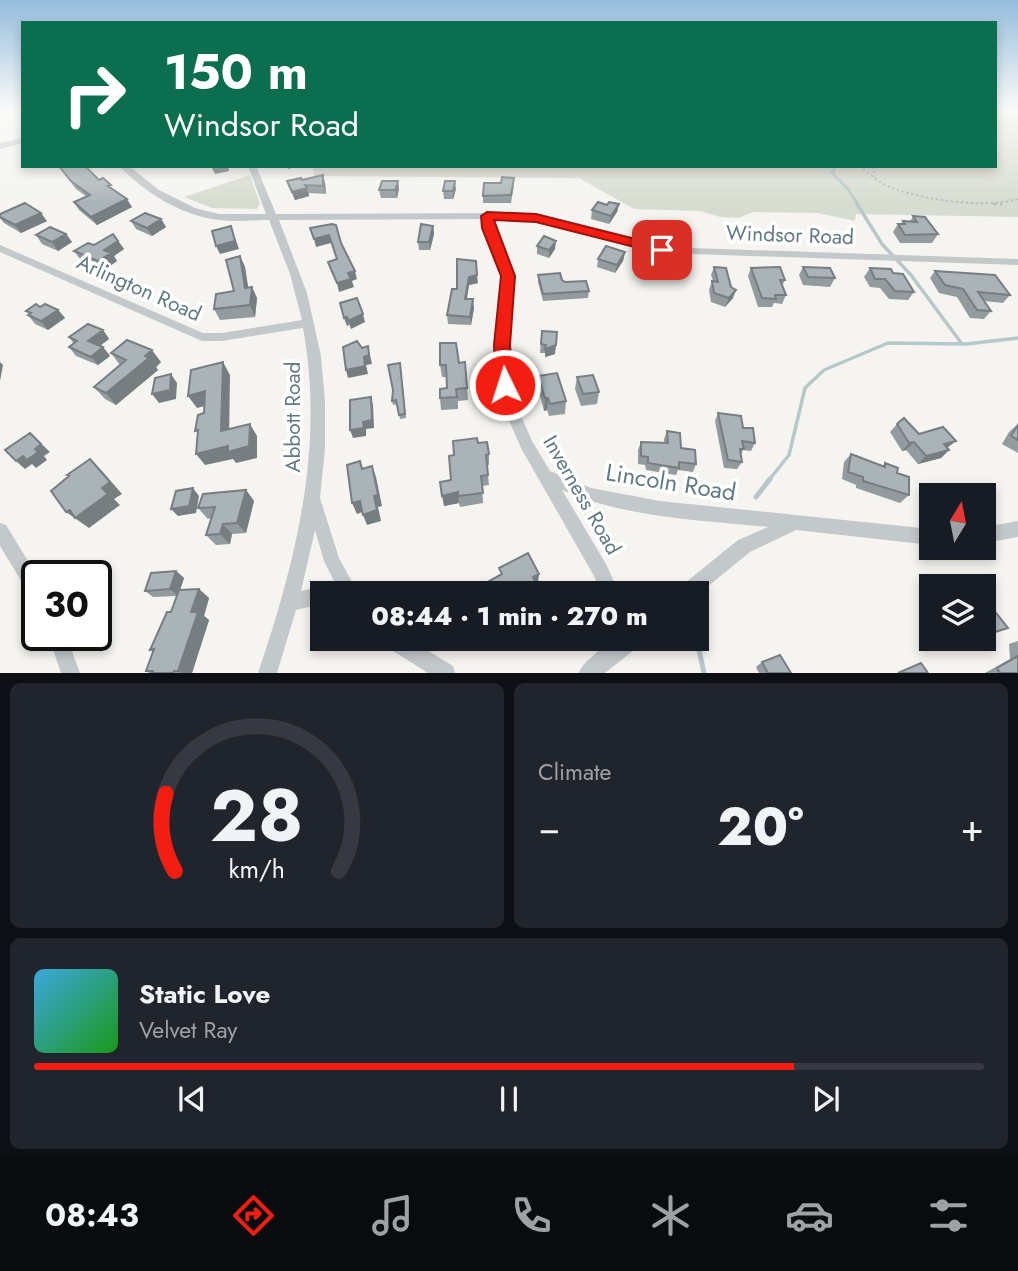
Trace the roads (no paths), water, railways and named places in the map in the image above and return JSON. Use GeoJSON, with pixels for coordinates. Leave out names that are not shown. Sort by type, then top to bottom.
{"type":"FeatureCollection","features":[{"type":"Feature","properties":{"kind":"street"},"geometry":{"type":"LineString","coordinates":[[0,146],[21,141]]}},
{"type":"Feature","properties":{"kind":"street","name":"Windsor Road"},"geometry":{"type":"LineString","coordinates":[[125,168],[146,185],[192,212],[219,217],[536,218],[662,250],[1018,262]]}},
{"type":"Feature","properties":{"kind":"street","name":"Abbott Road"},"geometry":{"type":"LineString","coordinates":[[253,168],[300,291],[309,323],[316,371],[318,419],[313,486],[305,541],[267,673]]}},
{"type":"Feature","properties":{"kind":"street","name":"Inverness Road"},"geometry":{"type":"LineString","coordinates":[[487,216],[508,276],[502,345],[506,395],[518,428],[542,474],[605,581]]}},
{"type":"Feature","properties":{"kind":"street","name":"Arlington Road"},"geometry":{"type":"LineString","coordinates":[[0,248],[202,337],[222,337],[309,323]]}},
{"type":"Feature","properties":{"kind":"street","name":"Lincoln Road"},"geometry":{"type":"LineString","coordinates":[[542,474],[577,490],[622,502],[919,536]]}},
{"type":"Feature","properties":{"kind":"street"},"geometry":{"type":"LineString","coordinates":[[313,486],[320,526],[332,561],[343,581]]}},
{"type":"Feature","properties":{"kind":"street","name":"Lincoln Road"},"geometry":{"type":"LineString","coordinates":[[701,581],[744,546],[797,524]]}},
{"type":"Feature","properties":{"kind":"street"},"geometry":{"type":"LineString","coordinates":[[996,533],[1018,529]]}},
{"type":"Feature","properties":{"kind":"street"},"geometry":{"type":"LineString","coordinates":[[0,531],[21,565]]}},
{"type":"Feature","properties":{"kind":"street"},"geometry":{"type":"LineString","coordinates":[[289,603],[310,598]]}},
{"type":"Feature","properties":{"kind":"street"},"geometry":{"type":"LineString","coordinates":[[63,651],[71,673]]}},
{"type":"Feature","properties":{"kind":"street"},"geometry":{"type":"LineString","coordinates":[[411,651],[446,673]]}},
{"type":"Feature","properties":{"kind":"street"},"geometry":{"type":"LineString","coordinates":[[595,668],[610,651]]}},
{"type":"Feature","properties":{"kind":"street"},"geometry":{"type":"LineString","coordinates":[[595,668],[617,651]]}},
{"type":"Feature","properties":{"kind":"waterway"},"geometry":{"type":"LineString","coordinates":[[834,168],[831,172],[848,189],[859,206]]}},
{"type":"Feature","properties":{"kind":"waterway"},"geometry":{"type":"LineString","coordinates":[[857,204],[882,244],[911,275],[962,344]]}},
{"type":"Feature","properties":{"kind":"waterway"},"geometry":{"type":"LineString","coordinates":[[962,344],[1018,338]]}},
{"type":"Feature","properties":{"kind":"waterway"},"geometry":{"type":"LineString","coordinates":[[769,480],[789,455],[805,388],[824,370],[888,343],[962,344]]}},
{"type":"Feature","properties":{"kind":"waterway"},"geometry":{"type":"LineString","coordinates":[[756,497],[770,479]]}},
{"type":"Feature","properties":{"kind":"waterway"},"geometry":{"type":"LineString","coordinates":[[699,651],[704,673]]}}]}
